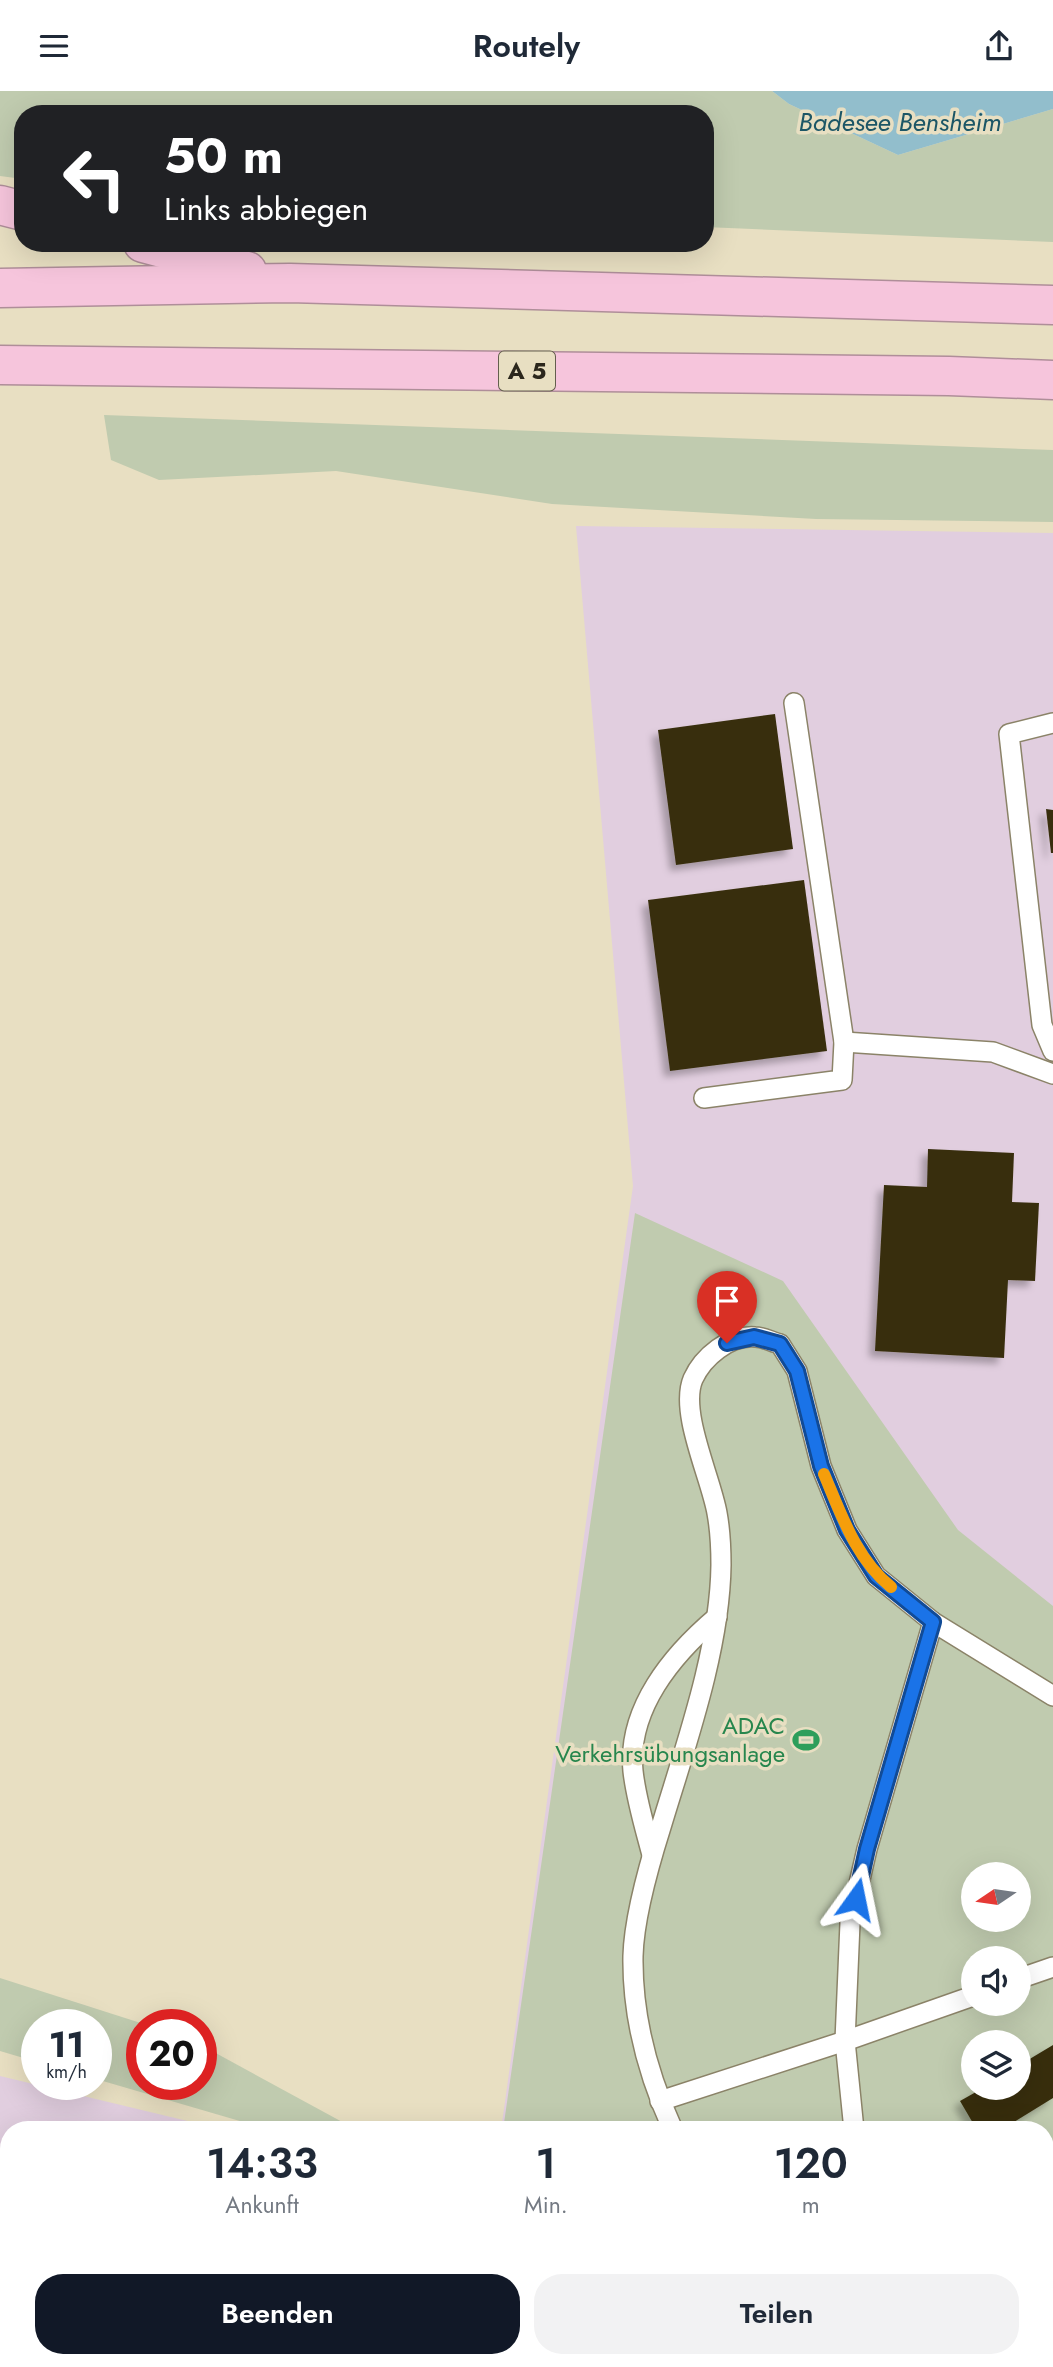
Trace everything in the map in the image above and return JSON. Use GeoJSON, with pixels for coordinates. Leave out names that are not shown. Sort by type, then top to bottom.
{"type":"FeatureCollection","features":[{"type":"Feature","properties":{"kind":"highway"},"geometry":{"type":"LineString","coordinates":[[176,252],[289,283]]}},
{"type":"Feature","properties":{"kind":"highway"},"geometry":{"type":"LineString","coordinates":[[0,288],[289,283],[1053,305]]}},
{"type":"Feature","properties":{"kind":"highway","name":"A 5"},"geometry":{"type":"LineString","coordinates":[[0,365],[949,376],[1053,380]]}},
{"type":"Feature","properties":{"kind":"lane"},"geometry":{"type":"LineString","coordinates":[[704,1098],[842,1080],[844,1042],[794,703]]}},
{"type":"Feature","properties":{"kind":"lane"},"geometry":{"type":"LineString","coordinates":[[1053,723],[1009,734],[1042,1025],[1053,1051]]}},
{"type":"Feature","properties":{"kind":"lane"},"geometry":{"type":"LineString","coordinates":[[844,1042],[993,1052],[1053,1074]]}},
{"type":"Feature","properties":{"kind":"lane"},"geometry":{"type":"LineString","coordinates":[[669,2121],[660,2101],[642,2040],[637,2014],[633,1955],[643,1892],[696,1708],[717,1617],[721,1565],[717,1513],[689,1412],[692,1381],[705,1359],[727,1343],[754,1337],[780,1344],[797,1371],[821,1466],[847,1530],[876,1576],[933,1622],[1053,1696]]}},
{"type":"Feature","properties":{"kind":"lane"},"geometry":{"type":"LineString","coordinates":[[652,1856],[633,1770],[636,1724],[662,1675],[692,1638],[717,1617]]}},
{"type":"Feature","properties":{"kind":"lane"},"geometry":{"type":"LineString","coordinates":[[853,2121],[845,2041],[850,1923],[867,1849],[933,1622]]}},
{"type":"Feature","properties":{"kind":"lane"},"geometry":{"type":"LineString","coordinates":[[1031,1975],[1053,1967]]}},
{"type":"Feature","properties":{"kind":"lane"},"geometry":{"type":"LineString","coordinates":[[660,2101],[961,2000]]}},
{"type":"Feature","properties":{"kind":"shaded area"},"geometry":{"type":"Polygon","coordinates":[[[576,526],[1053,533],[1053,2121],[502,2121],[633,1186],[576,526]]]}},
{"type":"Feature","properties":{"kind":"shaded area"},"geometry":{"type":"Polygon","coordinates":[[[0,2076],[21,2081],[21,2100],[100,2100],[188,2121],[0,2121],[0,2076]]]}},
{"type":"Feature","properties":{"kind":"green space"},"geometry":{"type":"Polygon","coordinates":[[[0,91],[772,91],[789,104],[898,155],[1053,109],[1053,242],[714,227],[714,105],[14,105],[14,178],[0,176],[0,91]]]}},
{"type":"Feature","properties":{"kind":"green space"},"geometry":{"type":"Polygon","coordinates":[[[104,415],[1053,450],[1053,522],[816,519],[552,504],[336,471],[159,480],[111,460],[104,415]]]}},
{"type":"Feature","properties":{"kind":"green space","name":"ADAC Verkehrsübungsanlage"},"geometry":{"type":"Polygon","coordinates":[[[635,1213],[783,1281],[958,1530],[1053,1606],[1053,2121],[504,2121],[635,1213]]]}},
{"type":"Feature","properties":{"kind":"green space"},"geometry":{"type":"Polygon","coordinates":[[[0,1978],[97,2009],[21,2009],[21,2057],[0,2051],[0,1978]]]}},
{"type":"Feature","properties":{"kind":"green space"},"geometry":{"type":"Polygon","coordinates":[[[112,2014],[126,2018],[126,2088],[112,2084],[112,2014]]]}},
{"type":"Feature","properties":{"kind":"green space"},"geometry":{"type":"Polygon","coordinates":[[[217,2054],[340,2121],[240,2121],[168,2100],[217,2100],[217,2054]]]}},
{"type":"Feature","properties":{"kind":"water","name":"Badesee Bensheim"},"geometry":{"type":"Polygon","coordinates":[[[772,91],[1053,91],[1053,109],[898,155],[789,104],[772,91]]]}},
{"type":"Feature","properties":{"kind":"building"},"geometry":{"type":"Polygon","coordinates":[[[775,714],[793,849],[676,865],[658,730],[775,714]]]}},
{"type":"Feature","properties":{"kind":"building"},"geometry":{"type":"Polygon","coordinates":[[[1046,809],[1053,810],[1053,853],[1051,853],[1046,809]]]}},
{"type":"Feature","properties":{"kind":"building"},"geometry":{"type":"Polygon","coordinates":[[[804,880],[827,1051],[670,1071],[648,900],[804,880]]]}},
{"type":"Feature","properties":{"kind":"building"},"geometry":{"type":"Polygon","coordinates":[[[928,1149],[1014,1153],[1012,1202],[1039,1203],[1035,1281],[1008,1280],[1004,1358],[875,1351],[884,1185],[927,1187],[928,1149]]]}},
{"type":"Feature","properties":{"kind":"building"},"geometry":{"type":"Polygon","coordinates":[[[1053,2045],[1053,2098],[1016,2121],[972,2121],[960,2101],[1031,2100],[1031,2058],[1053,2045]]]}},
{"type":"Feature","properties":{"kind":"slow traffic"},"geometry":{"type":"LineString","coordinates":[[824,1474],[847,1530],[876,1576],[891,1587]]}},
{"type":"Feature","properties":{"kind":"place","name":"ADAC Verkehrsübungsanlage"},"geometry":{"type":"Point","coordinates":[806,1740]}},
{"type":"Feature","properties":{"kind":"route"},"geometry":{"type":"LineString","coordinates":[[727,1343],[754,1337],[780,1344],[797,1371],[821,1466],[847,1530],[876,1576],[933,1622],[867,1849],[856,1899]]}}]}
